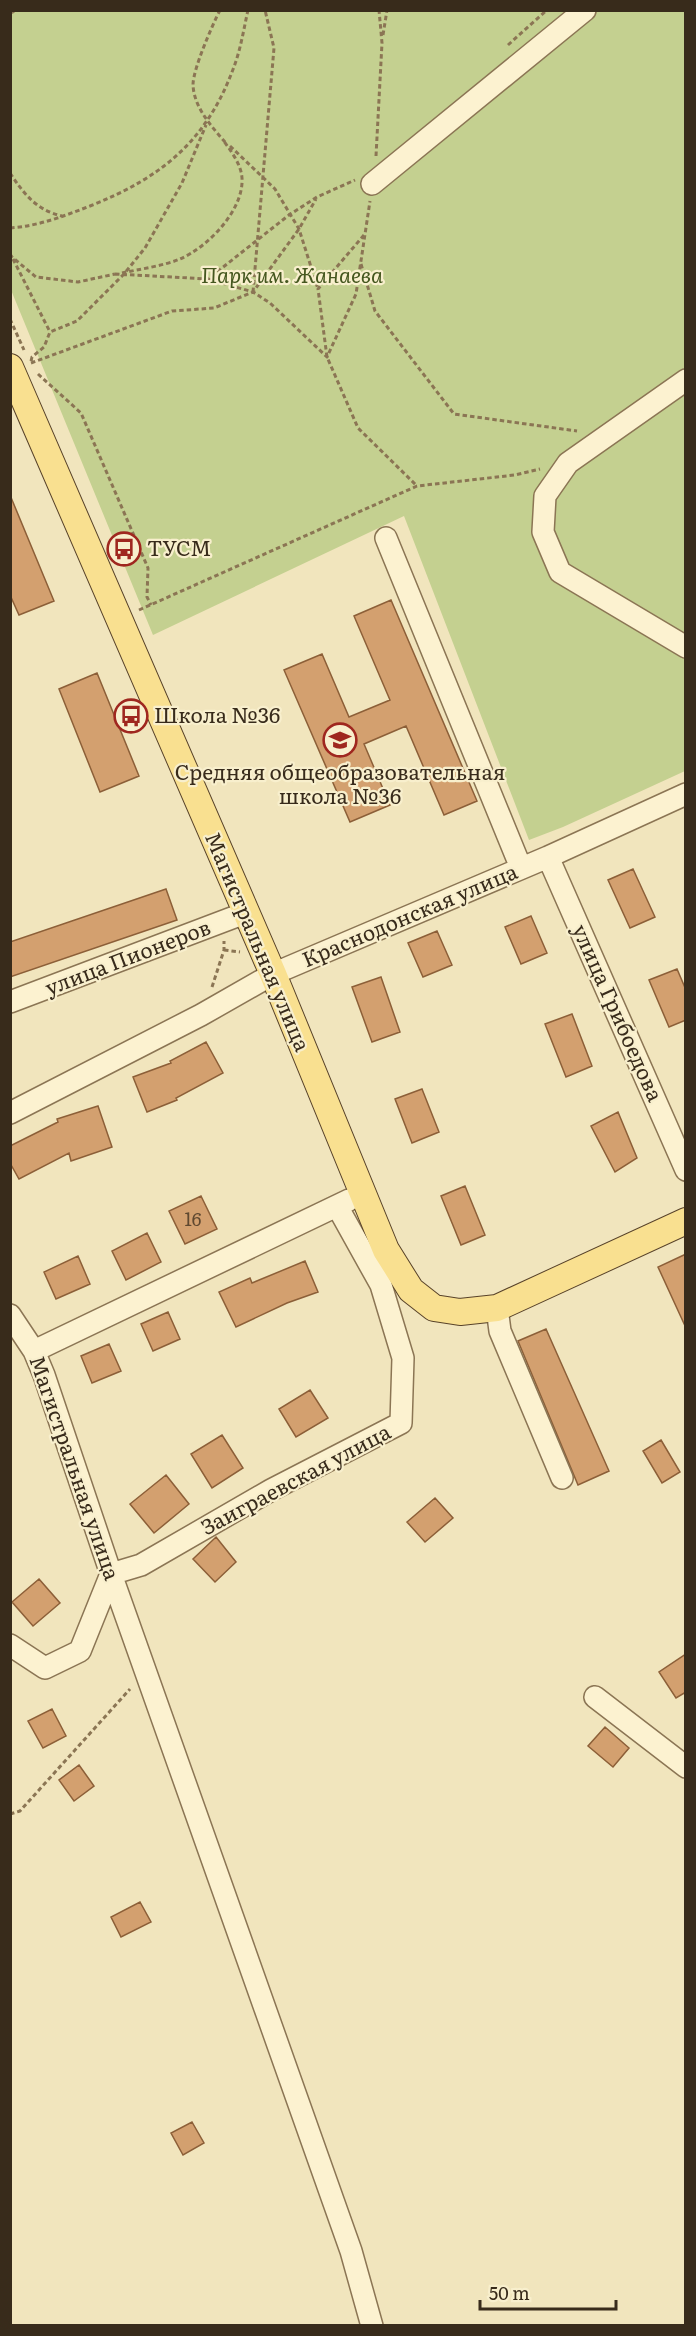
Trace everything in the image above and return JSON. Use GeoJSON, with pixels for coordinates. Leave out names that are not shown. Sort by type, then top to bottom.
{"type":"FeatureCollection","features":[{"type":"Feature","properties":{"kind":"main road","name":"Магистральная улица"},"geometry":{"type":"LineString","coordinates":[[18,367],[234,917],[273,975],[386,1250],[411,1290],[434,1308],[460,1312],[497,1308]]}},
{"type":"Feature","properties":{"kind":"main road"},"geometry":{"type":"LineString","coordinates":[[497,1308],[686,1221]]}},
{"type":"Feature","properties":{"kind":"street"},"geometry":{"type":"LineString","coordinates":[[364,182],[585,10]]}},
{"type":"Feature","properties":{"kind":"street"},"geometry":{"type":"LineString","coordinates":[[686,380],[568,463],[545,496],[543,532],[560,572],[686,647]]}},
{"type":"Feature","properties":{"kind":"street"},"geometry":{"type":"LineString","coordinates":[[386,538],[521,868]]}},
{"type":"Feature","properties":{"kind":"street","name":"Краснодонская улица"},"geometry":{"type":"LineString","coordinates":[[10,1113],[273,975],[548,857],[686,794]]}},
{"type":"Feature","properties":{"kind":"street","name":"улица Грибоедова"},"geometry":{"type":"LineString","coordinates":[[548,857],[686,1170]]}},
{"type":"Feature","properties":{"kind":"street","name":"улица Пионеров"},"geometry":{"type":"LineString","coordinates":[[10,1002],[234,917]]}},
{"type":"Feature","properties":{"kind":"street"},"geometry":{"type":"LineString","coordinates":[[34,1351],[363,1193]]}},
{"type":"Feature","properties":{"kind":"street","name":"Заиграевская улица"},"geometry":{"type":"LineString","coordinates":[[111,1575],[141,1565],[271,1490],[401,1423],[403,1358],[381,1285],[337,1206]]}},
{"type":"Feature","properties":{"kind":"street"},"geometry":{"type":"LineString","coordinates":[[497,1308],[500,1331],[562,1478]]}},
{"type":"Feature","properties":{"kind":"street","name":"Магистральная улица"},"geometry":{"type":"LineString","coordinates":[[10,1315],[34,1351],[44,1376],[111,1575],[351,2251],[372,2325]]}},
{"type":"Feature","properties":{"kind":"street"},"geometry":{"type":"LineString","coordinates":[[10,1646],[45,1668],[80,1651],[111,1575]]}},
{"type":"Feature","properties":{"kind":"street"},"geometry":{"type":"LineString","coordinates":[[595,1697],[686,1767]]}},
{"type":"Feature","properties":{"kind":"path"},"geometry":{"type":"LineString","coordinates":[[10,13],[18,10]]}},
{"type":"Feature","properties":{"kind":"path"},"geometry":{"type":"LineString","coordinates":[[11,255],[36,277],[78,282],[179,260],[201,248],[220,230],[239,197],[242,177],[235,157],[202,113],[193,85],[207,35],[220,10]]}},
{"type":"Feature","properties":{"kind":"path"},"geometry":{"type":"LineString","coordinates":[[18,367],[44,347],[50,332],[77,321],[125,273],[145,248],[182,183],[235,64],[248,10]]}},
{"type":"Feature","properties":{"kind":"path"},"geometry":{"type":"LineString","coordinates":[[253,292],[274,48],[265,10]]}},
{"type":"Feature","properties":{"kind":"path"},"geometry":{"type":"LineString","coordinates":[[379,10],[382,43]]}},
{"type":"Feature","properties":{"kind":"path"},"geometry":{"type":"LineString","coordinates":[[375,159],[382,43],[387,10]]}},
{"type":"Feature","properties":{"kind":"path"},"geometry":{"type":"LineString","coordinates":[[10,228],[29,227],[64,216],[112,197],[152,176],[190,143],[208,121]]}},
{"type":"Feature","properties":{"kind":"path"},"geometry":{"type":"LineString","coordinates":[[223,140],[275,189],[299,229],[318,289],[327,357],[358,428],[417,486]]}},
{"type":"Feature","properties":{"kind":"path"},"geometry":{"type":"LineString","coordinates":[[10,172],[26,196],[42,209],[64,216]]}},
{"type":"Feature","properties":{"kind":"path"},"geometry":{"type":"LineString","coordinates":[[208,279],[289,215],[317,197],[364,182]]}},
{"type":"Feature","properties":{"kind":"path"},"geometry":{"type":"LineString","coordinates":[[18,367],[172,311],[214,308],[253,292],[299,229],[317,197]]}},
{"type":"Feature","properties":{"kind":"path"},"geometry":{"type":"LineString","coordinates":[[318,289],[365,234]]}},
{"type":"Feature","properties":{"kind":"path"},"geometry":{"type":"LineString","coordinates":[[11,255],[50,332]]}},
{"type":"Feature","properties":{"kind":"path"},"geometry":{"type":"LineString","coordinates":[[361,263],[375,311],[454,414],[608,436]]}},
{"type":"Feature","properties":{"kind":"path"},"geometry":{"type":"LineString","coordinates":[[125,273],[208,279],[253,292],[270,303],[327,357]]}},
{"type":"Feature","properties":{"kind":"path"},"geometry":{"type":"LineString","coordinates":[[10,319],[18,367]]}},
{"type":"Feature","properties":{"kind":"path"},"geometry":{"type":"LineString","coordinates":[[18,367],[43,380],[81,412],[148,568],[147,597],[150,605]]}},
{"type":"Feature","properties":{"kind":"path"},"geometry":{"type":"LineString","coordinates":[[118,619],[417,486],[515,475],[568,463]]}},
{"type":"Feature","properties":{"kind":"path"},"geometry":{"type":"LineString","coordinates":[[204,1013],[234,917]]}},
{"type":"Feature","properties":{"kind":"path"},"geometry":{"type":"LineString","coordinates":[[10,1814],[20,1811],[146,1672]]}},
{"type":"Feature","properties":{"kind":"green space","name":"Парк им. Жанаева"},"geometry":{"type":"Polygon","coordinates":[[[10,11],[685,11],[685,771],[563,827],[529,840],[404,516],[153,635],[11,290],[10,11]]]}},
{"type":"Feature","properties":{"kind":"building"},"geometry":{"type":"Polygon","coordinates":[[[10,495],[54,601],[19,615],[10,595],[10,495]]]}},
{"type":"Feature","properties":{"kind":"building"},"geometry":{"type":"Polygon","coordinates":[[[391,600],[477,801],[444,815],[406,726],[364,744],[390,805],[350,822],[284,670],[322,654],[349,717],[390,700],[354,616],[391,600]]]}},
{"type":"Feature","properties":{"kind":"building"},"geometry":{"type":"Polygon","coordinates":[[[97,673],[139,776],[100,792],[59,689],[97,673]]]}},
{"type":"Feature","properties":{"kind":"building"},"geometry":{"type":"Polygon","coordinates":[[[633,869],[655,917],[630,928],[608,880],[633,869]]]}},
{"type":"Feature","properties":{"kind":"building"},"geometry":{"type":"Polygon","coordinates":[[[166,889],[177,920],[10,977],[10,942],[166,889]]]}},
{"type":"Feature","properties":{"kind":"building"},"geometry":{"type":"Polygon","coordinates":[[[531,916],[547,953],[521,964],[505,927],[531,916]]]}},
{"type":"Feature","properties":{"kind":"building"},"geometry":{"type":"Polygon","coordinates":[[[437,931],[452,965],[423,977],[408,943],[437,931]]]}},
{"type":"Feature","properties":{"kind":"building"},"geometry":{"type":"Polygon","coordinates":[[[677,969],[686,990],[686,1020],[669,1027],[649,980],[677,969]]]}},
{"type":"Feature","properties":{"kind":"building"},"geometry":{"type":"Polygon","coordinates":[[[381,977],[400,1032],[372,1042],[352,987],[381,977]]]}},
{"type":"Feature","properties":{"kind":"building"},"geometry":{"type":"Polygon","coordinates":[[[572,1014],[592,1066],[566,1077],[545,1024],[572,1014]]]}},
{"type":"Feature","properties":{"kind":"building"},"geometry":{"type":"Polygon","coordinates":[[[206,1042],[223,1073],[176,1098],[177,1100],[147,1112],[133,1077],[171,1063],[170,1061],[206,1042]]]}},
{"type":"Feature","properties":{"kind":"building"},"geometry":{"type":"Polygon","coordinates":[[[422,1089],[439,1132],[412,1143],[395,1099],[422,1089]]]}},
{"type":"Feature","properties":{"kind":"building"},"geometry":{"type":"Polygon","coordinates":[[[98,1106],[112,1147],[71,1161],[69,1153],[19,1179],[10,1163],[10,1146],[58,1122],[57,1119],[98,1106]]]}},
{"type":"Feature","properties":{"kind":"building"},"geometry":{"type":"Polygon","coordinates":[[[618,1112],[637,1158],[615,1172],[591,1126],[618,1112]]]}},
{"type":"Feature","properties":{"kind":"building"},"geometry":{"type":"Polygon","coordinates":[[[465,1186],[485,1235],[461,1245],[441,1196],[465,1186]]]}},
{"type":"Feature","properties":{"kind":"building"},"geometry":{"type":"Polygon","coordinates":[[[201,1196],[217,1229],[185,1244],[169,1211],[201,1196]]]}},
{"type":"Feature","properties":{"kind":"building"},"geometry":{"type":"Polygon","coordinates":[[[147,1233],[161,1262],[126,1280],[112,1251],[147,1233]]]}},
{"type":"Feature","properties":{"kind":"building"},"geometry":{"type":"Polygon","coordinates":[[[686,1254],[686,1328],[658,1267],[686,1254]]]}},
{"type":"Feature","properties":{"kind":"building"},"geometry":{"type":"Polygon","coordinates":[[[78,1256],[90,1284],[56,1299],[44,1272],[78,1256]]]}},
{"type":"Feature","properties":{"kind":"building"},"geometry":{"type":"Polygon","coordinates":[[[305,1261],[318,1292],[287,1303],[236,1327],[219,1292],[250,1278],[252,1283],[305,1261]]]}},
{"type":"Feature","properties":{"kind":"building"},"geometry":{"type":"Polygon","coordinates":[[[168,1312],[180,1339],[153,1351],[141,1324],[168,1312]]]}},
{"type":"Feature","properties":{"kind":"building"},"geometry":{"type":"Polygon","coordinates":[[[546,1329],[609,1471],[578,1485],[518,1341],[546,1329]]]}},
{"type":"Feature","properties":{"kind":"building"},"geometry":{"type":"Polygon","coordinates":[[[109,1344],[121,1371],[92,1383],[81,1356],[109,1344]]]}},
{"type":"Feature","properties":{"kind":"building"},"geometry":{"type":"Polygon","coordinates":[[[310,1390],[328,1418],[296,1437],[279,1409],[310,1390]]]}},
{"type":"Feature","properties":{"kind":"building"},"geometry":{"type":"Polygon","coordinates":[[[222,1435],[243,1468],[212,1488],[191,1454],[222,1435]]]}},
{"type":"Feature","properties":{"kind":"building"},"geometry":{"type":"Polygon","coordinates":[[[661,1440],[680,1472],[662,1483],[643,1451],[661,1440]]]}},
{"type":"Feature","properties":{"kind":"building"},"geometry":{"type":"Polygon","coordinates":[[[166,1475],[189,1504],[154,1533],[130,1504],[166,1475]]]}},
{"type":"Feature","properties":{"kind":"building"},"geometry":{"type":"Polygon","coordinates":[[[435,1498],[453,1518],[425,1542],[407,1522],[435,1498]]]}},
{"type":"Feature","properties":{"kind":"building"},"geometry":{"type":"Polygon","coordinates":[[[216,1537],[236,1562],[215,1582],[193,1559],[216,1537]]]}},
{"type":"Feature","properties":{"kind":"building"},"geometry":{"type":"Polygon","coordinates":[[[39,1579],[60,1603],[33,1626],[12,1602],[39,1579]]]}},
{"type":"Feature","properties":{"kind":"building"},"geometry":{"type":"Polygon","coordinates":[[[686,1654],[686,1692],[676,1698],[659,1672],[686,1654]]]}},
{"type":"Feature","properties":{"kind":"building"},"geometry":{"type":"Polygon","coordinates":[[[52,1709],[66,1736],[43,1748],[28,1721],[52,1709]]]}},
{"type":"Feature","properties":{"kind":"building"},"geometry":{"type":"Polygon","coordinates":[[[605,1727],[629,1748],[613,1767],[588,1746],[605,1727]]]}},
{"type":"Feature","properties":{"kind":"building"},"geometry":{"type":"Polygon","coordinates":[[[79,1765],[94,1786],[74,1801],[59,1780],[79,1765]]]}},
{"type":"Feature","properties":{"kind":"building"},"geometry":{"type":"Polygon","coordinates":[[[140,1902],[151,1922],[121,1937],[111,1917],[140,1902]]]}},
{"type":"Feature","properties":{"kind":"building"},"geometry":{"type":"Polygon","coordinates":[[[192,2122],[204,2143],[183,2155],[171,2133],[192,2122]]]}},
{"type":"Feature","properties":{"kind":"place","name":"ТУСМ"},"geometry":{"type":"Point","coordinates":[124,549]}},
{"type":"Feature","properties":{"kind":"place","name":"Школа №36"},"geometry":{"type":"Point","coordinates":[131,716]}},
{"type":"Feature","properties":{"kind":"place","name":"Средняя общеобразовательная школа №36"},"geometry":{"type":"Point","coordinates":[340,740]}}]}
